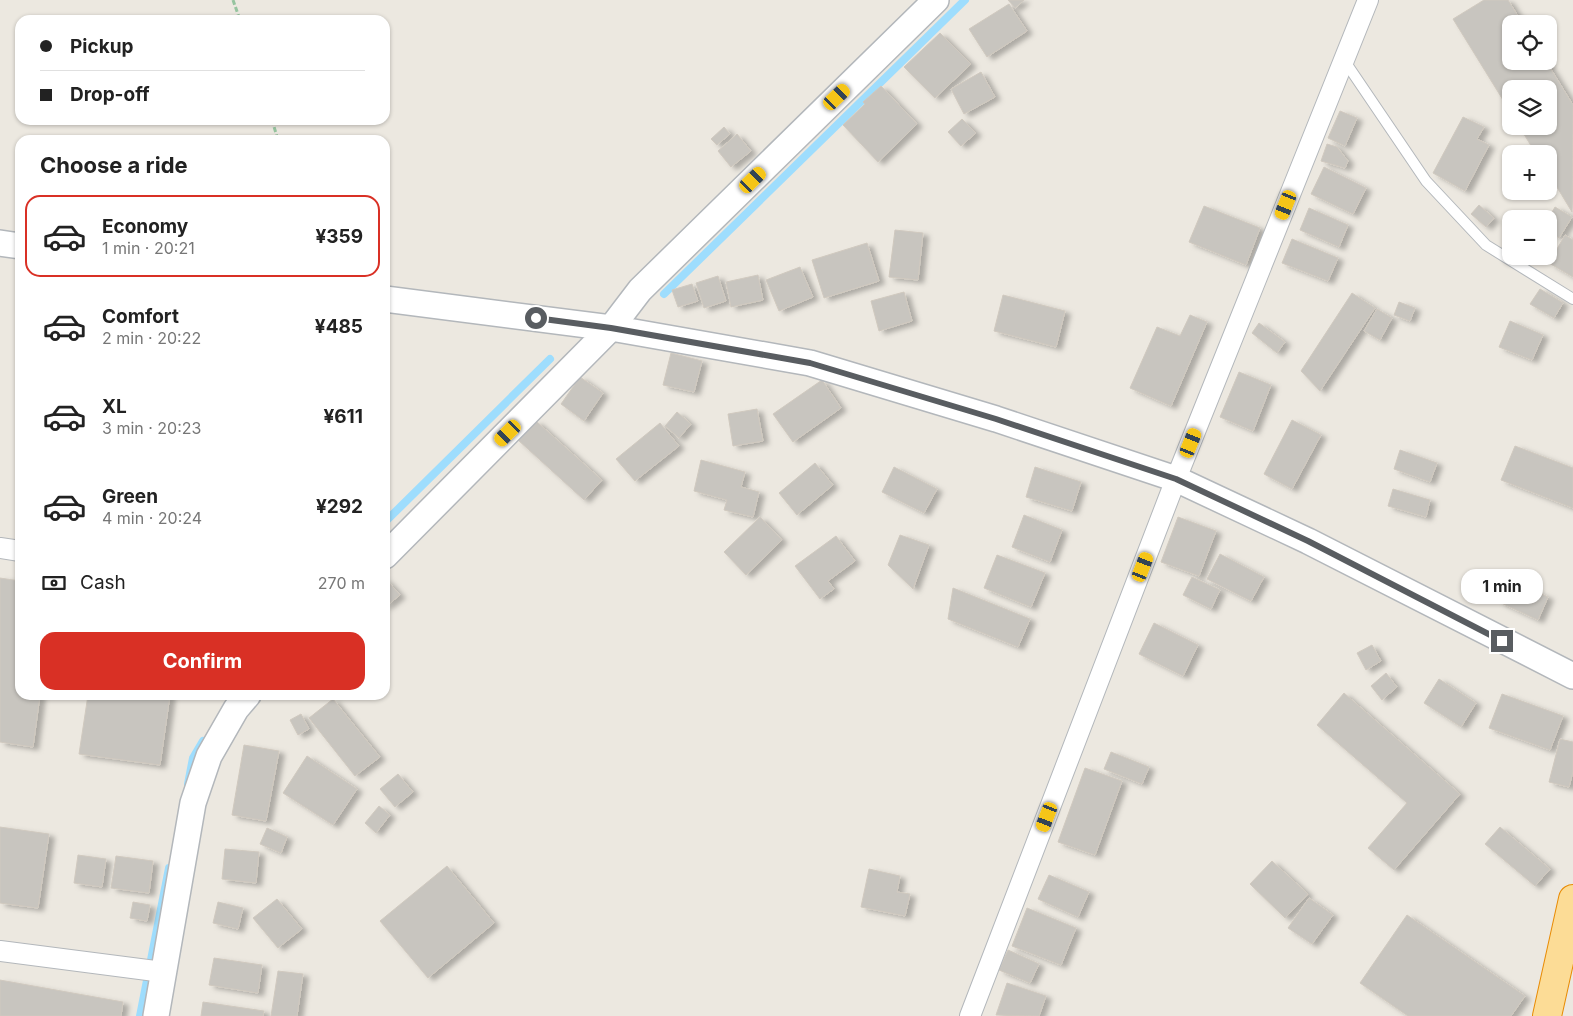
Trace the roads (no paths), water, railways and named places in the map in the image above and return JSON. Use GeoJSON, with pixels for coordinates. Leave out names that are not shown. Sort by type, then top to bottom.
{"type":"FeatureCollection","features":[{"type":"Feature","properties":{"kind":"highway"},"geometry":{"type":"LineString","coordinates":[[1547,1016],[1573,899]]}},
{"type":"Feature","properties":{"kind":"street"},"geometry":{"type":"LineString","coordinates":[[390,551],[611,328],[640,290],[936,0]]}},
{"type":"Feature","properties":{"kind":"street"},"geometry":{"type":"LineString","coordinates":[[970,1016],[1176,479],[1368,0]]}},
{"type":"Feature","properties":{"kind":"street"},"geometry":{"type":"LineString","coordinates":[[0,243],[15,245]]}},
{"type":"Feature","properties":{"kind":"street"},"geometry":{"type":"LineString","coordinates":[[390,300],[611,328],[810,363],[996,419],[1176,479],[1308,541],[1573,676]]}},
{"type":"Feature","properties":{"kind":"street"},"geometry":{"type":"LineString","coordinates":[[0,548],[15,550]]}},
{"type":"Feature","properties":{"kind":"street"},"geometry":{"type":"LineString","coordinates":[[156,1016],[162,972],[193,803],[209,756],[236,709],[244,700]]}},
{"type":"Feature","properties":{"kind":"street"},"geometry":{"type":"LineString","coordinates":[[0,951],[162,972]]}},
{"type":"Feature","properties":{"kind":"lane"},"geometry":{"type":"LineString","coordinates":[[1344,59],[1426,181],[1486,245],[1573,299]]}},
{"type":"Feature","properties":{"kind":"waterway"},"geometry":{"type":"LineString","coordinates":[[664,294],[965,0]]}},
{"type":"Feature","properties":{"kind":"waterway"},"geometry":{"type":"LineString","coordinates":[[390,517],[550,359]]}},
{"type":"Feature","properties":{"kind":"waterway"},"geometry":{"type":"LineString","coordinates":[[188,784],[193,758],[203,741]]}},
{"type":"Feature","properties":{"kind":"waterway"},"geometry":{"type":"LineString","coordinates":[[140,1016],[169,868]]}}]}
